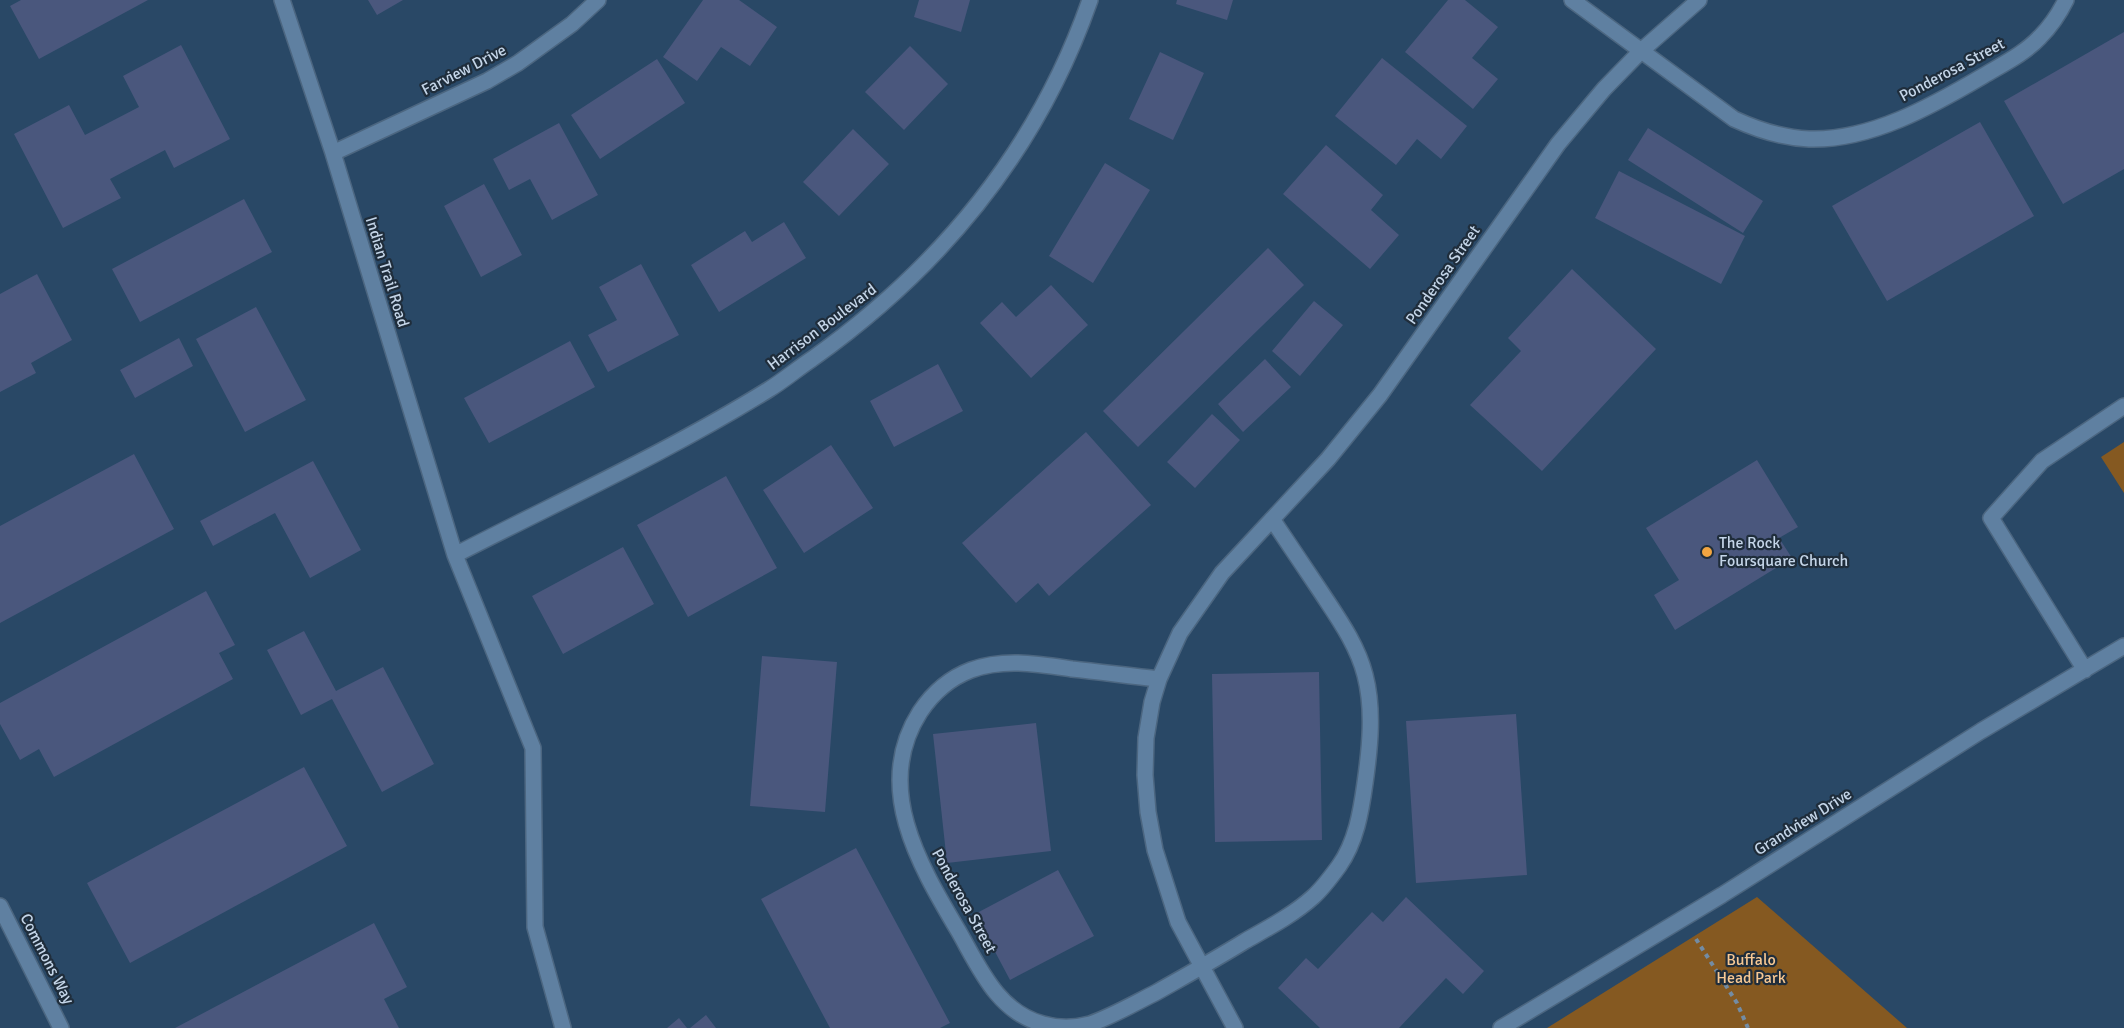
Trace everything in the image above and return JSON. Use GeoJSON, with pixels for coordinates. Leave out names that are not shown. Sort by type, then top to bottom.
{"type":"FeatureCollection","features":[{"type":"Feature","properties":{"kind":"street","name":"Indian Trail Road"},"geometry":{"type":"LineString","coordinates":[[282,0],[333,153],[455,555],[533,748],[535,927],[563,1028]]}},
{"type":"Feature","properties":{"kind":"street","name":"Farview Drive"},"geometry":{"type":"LineString","coordinates":[[333,153],[487,81],[518,63],[572,24],[598,0]]}},
{"type":"Feature","properties":{"kind":"street","name":"Harrison Boulevard"},"geometry":{"type":"LineString","coordinates":[[455,555],[676,442],[769,389],[851,331],[905,284],[960,227],[1012,159],[1058,81],[1090,0]]}},
{"type":"Feature","properties":{"kind":"street","name":"Ponderosa Street"},"geometry":{"type":"LineString","coordinates":[[1572,0],[1734,119],[1757,130],[1783,137],[1801,138],[1838,137],[1893,122],[1946,98],[2020,54],[2057,18],[2066,0]]}},
{"type":"Feature","properties":{"kind":"street","name":"Ponderosa Street"},"geometry":{"type":"LineString","coordinates":[[1235,1028],[1178,922],[1155,850],[1148,812],[1145,775],[1146,738],[1152,702],[1159,679],[1180,633],[1200,602],[1222,573],[1328,459],[1380,395],[1558,144],[1604,89],[1641,51],[1699,0]]}},
{"type":"Feature","properties":{"kind":"street"},"geometry":{"type":"LineString","coordinates":[[2085,670],[1991,518],[2042,461],[2124,406]]}},
{"type":"Feature","properties":{"kind":"street","name":"Ponderosa Street"},"geometry":{"type":"LineString","coordinates":[[1159,679],[1020,662],[995,664],[970,670],[948,683],[928,700],[914,723],[904,748],[900,775],[901,801],[907,827],[925,874],[989,984],[1004,1002],[1022,1015],[1042,1024],[1065,1027],[1088,1024],[1132,1005],[1201,968],[1312,898],[1344,859],[1361,811],[1369,757],[1370,701],[1365,675],[1344,627],[1272,519]]}},
{"type":"Feature","properties":{"kind":"street","name":"Grandview Drive"},"geometry":{"type":"LineString","coordinates":[[1502,1028],[1682,919],[1981,731],[2124,646]]}},
{"type":"Feature","properties":{"kind":"street","name":"Commons Way"},"geometry":{"type":"LineString","coordinates":[[0,906],[59,1027]]}},
{"type":"Feature","properties":{"kind":"path"},"geometry":{"type":"LineString","coordinates":[[1682,919],[1737,1003],[1748,1028]]}},
{"type":"Feature","properties":{"kind":"green space"},"geometry":{"type":"Polygon","coordinates":[[[2124,442],[2124,493],[2101,457],[2124,442]]]}},
{"type":"Feature","properties":{"kind":"green space","name":"Buffalo Head Park"},"geometry":{"type":"Polygon","coordinates":[[[1757,897],[1907,1028],[1547,1028],[1757,897]]]}},
{"type":"Feature","properties":{"kind":"building"},"geometry":{"type":"Polygon","coordinates":[[[21,0],[148,0],[39,59],[10,6],[21,0]]]}},
{"type":"Feature","properties":{"kind":"building"},"geometry":{"type":"Polygon","coordinates":[[[368,0],[403,0],[377,15],[368,0]]]}},
{"type":"Feature","properties":{"kind":"building"},"geometry":{"type":"Polygon","coordinates":[[[703,0],[739,0],[777,27],[750,66],[721,47],[697,81],[663,57],[703,0]]]}},
{"type":"Feature","properties":{"kind":"building"},"geometry":{"type":"Polygon","coordinates":[[[919,0],[970,0],[961,32],[914,17],[919,0]]]}},
{"type":"Feature","properties":{"kind":"building"},"geometry":{"type":"Polygon","coordinates":[[[1177,0],[1233,0],[1227,20],[1176,4],[1177,0]]]}},
{"type":"Feature","properties":{"kind":"building"},"geometry":{"type":"Polygon","coordinates":[[[1448,0],[1465,0],[1498,27],[1472,58],[1498,79],[1473,109],[1405,52],[1448,0]]]}},
{"type":"Feature","properties":{"kind":"building"},"geometry":{"type":"Polygon","coordinates":[[[2124,32],[2124,169],[2063,204],[2004,101],[2124,32]]]}},
{"type":"Feature","properties":{"kind":"building"},"geometry":{"type":"Polygon","coordinates":[[[181,45],[230,139],[174,168],[165,150],[110,179],[121,198],[63,228],[14,134],[69,105],[85,135],[139,107],[123,76],[181,45]]]}},
{"type":"Feature","properties":{"kind":"building"},"geometry":{"type":"Polygon","coordinates":[[[910,46],[948,84],[904,130],[865,92],[910,46]]]}},
{"type":"Feature","properties":{"kind":"building"},"geometry":{"type":"Polygon","coordinates":[[[1160,52],[1204,73],[1173,140],[1129,119],[1160,52]]]}},
{"type":"Feature","properties":{"kind":"building"},"geometry":{"type":"Polygon","coordinates":[[[1382,58],[1467,126],[1441,159],[1417,139],[1396,165],[1335,116],[1382,58]]]}},
{"type":"Feature","properties":{"kind":"building"},"geometry":{"type":"Polygon","coordinates":[[[657,59],[685,103],[600,159],[571,115],[657,59]]]}},
{"type":"Feature","properties":{"kind":"building"},"geometry":{"type":"Polygon","coordinates":[[[1980,122],[2034,216],[1887,301],[1832,206],[1980,122]]]}},
{"type":"Feature","properties":{"kind":"building"},"geometry":{"type":"Polygon","coordinates":[[[559,123],[598,195],[552,220],[530,179],[509,190],[493,159],[559,123]]]}},
{"type":"Feature","properties":{"kind":"building"},"geometry":{"type":"Polygon","coordinates":[[[1648,128],[1763,201],[1743,233],[1628,160],[1648,128]]]}},
{"type":"Feature","properties":{"kind":"building"},"geometry":{"type":"Polygon","coordinates":[[[853,129],[889,164],[839,216],[803,182],[853,129]]]}},
{"type":"Feature","properties":{"kind":"building"},"geometry":{"type":"Polygon","coordinates":[[[1326,145],[1383,195],[1371,210],[1399,235],[1370,269],[1283,194],[1326,145]]]}},
{"type":"Feature","properties":{"kind":"building"},"geometry":{"type":"Polygon","coordinates":[[[1105,163],[1150,190],[1093,283],[1049,256],[1105,163]]]}},
{"type":"Feature","properties":{"kind":"building"},"geometry":{"type":"Polygon","coordinates":[[[1619,171],[1745,236],[1721,284],[1595,218],[1619,171]]]}},
{"type":"Feature","properties":{"kind":"building"},"geometry":{"type":"Polygon","coordinates":[[[484,184],[522,255],[481,277],[444,206],[484,184]]]}},
{"type":"Feature","properties":{"kind":"building"},"geometry":{"type":"Polygon","coordinates":[[[244,199],[272,252],[140,322],[112,269],[244,199]]]}},
{"type":"Feature","properties":{"kind":"building"},"geometry":{"type":"Polygon","coordinates":[[[784,222],[806,258],[719,312],[691,265],[745,231],[752,242],[784,222]]]}},
{"type":"Feature","properties":{"kind":"building"},"geometry":{"type":"Polygon","coordinates":[[[1268,248],[1304,285],[1138,447],[1103,411],[1268,248]]]}},
{"type":"Feature","properties":{"kind":"building"},"geometry":{"type":"Polygon","coordinates":[[[641,264],[679,335],[608,372],[588,335],[617,320],[599,287],[641,264]]]}},
{"type":"Feature","properties":{"kind":"building"},"geometry":{"type":"Polygon","coordinates":[[[1572,269],[1656,349],[1542,471],[1470,405],[1521,351],[1508,338],[1572,269]]]}},
{"type":"Feature","properties":{"kind":"building"},"geometry":{"type":"Polygon","coordinates":[[[37,274],[72,340],[31,363],[36,373],[0,392],[0,294],[37,274]]]}},
{"type":"Feature","properties":{"kind":"building"},"geometry":{"type":"Polygon","coordinates":[[[1051,285],[1088,325],[1031,378],[980,323],[1002,302],[1016,317],[1051,285]]]}},
{"type":"Feature","properties":{"kind":"building"},"geometry":{"type":"Polygon","coordinates":[[[1314,301],[1343,325],[1300,376],[1272,351],[1314,301]]]}},
{"type":"Feature","properties":{"kind":"building"},"geometry":{"type":"Polygon","coordinates":[[[256,307],[306,400],[245,432],[196,339],[256,307]]]}},
{"type":"Feature","properties":{"kind":"building"},"geometry":{"type":"Polygon","coordinates":[[[179,338],[193,366],[135,398],[120,370],[179,338]]]}},
{"type":"Feature","properties":{"kind":"building"},"geometry":{"type":"Polygon","coordinates":[[[570,341],[595,387],[489,443],[464,398],[570,341]]]}},
{"type":"Feature","properties":{"kind":"building"},"geometry":{"type":"Polygon","coordinates":[[[1265,359],[1291,387],[1243,432],[1218,404],[1265,359]]]}},
{"type":"Feature","properties":{"kind":"building"},"geometry":{"type":"Polygon","coordinates":[[[938,364],[963,411],[894,447],[870,401],[938,364]]]}},
{"type":"Feature","properties":{"kind":"building"},"geometry":{"type":"Polygon","coordinates":[[[1212,414],[1240,440],[1195,488],[1167,462],[1212,414]]]}},
{"type":"Feature","properties":{"kind":"building"},"geometry":{"type":"Polygon","coordinates":[[[1086,432],[1151,505],[1049,596],[1038,583],[1016,603],[962,543],[1086,432]]]}},
{"type":"Feature","properties":{"kind":"building"},"geometry":{"type":"Polygon","coordinates":[[[831,445],[873,508],[804,553],[763,490],[831,445]]]}},
{"type":"Feature","properties":{"kind":"building"},"geometry":{"type":"Polygon","coordinates":[[[134,454],[174,529],[0,623],[0,526],[134,454]]]}},
{"type":"Feature","properties":{"kind":"building"},"geometry":{"type":"Polygon","coordinates":[[[1757,460],[1798,527],[1779,538],[1792,558],[1675,630],[1654,595],[1679,580],[1646,528],[1757,460]]]}},
{"type":"Feature","properties":{"kind":"building"},"geometry":{"type":"Polygon","coordinates":[[[313,461],[361,550],[310,578],[275,513],[213,546],[200,521],[313,461]]]}},
{"type":"Feature","properties":{"kind":"building"},"geometry":{"type":"Polygon","coordinates":[[[726,476],[777,568],[688,617],[637,525],[726,476]]]}},
{"type":"Feature","properties":{"kind":"building"},"geometry":{"type":"Polygon","coordinates":[[[623,547],[654,604],[563,654],[532,596],[623,547]]]}},
{"type":"Feature","properties":{"kind":"building"},"geometry":{"type":"Polygon","coordinates":[[[206,591],[235,645],[219,653],[233,679],[54,777],[39,749],[20,760],[0,724],[0,703],[206,591]]]}},
{"type":"Feature","properties":{"kind":"building"},"geometry":{"type":"Polygon","coordinates":[[[304,631],[336,691],[383,667],[434,764],[382,792],[332,699],[301,715],[267,650],[304,631]]]}},
{"type":"Feature","properties":{"kind":"building"},"geometry":{"type":"Polygon","coordinates":[[[762,656],[837,662],[825,812],[750,806],[762,656]]]}},
{"type":"Feature","properties":{"kind":"building"},"geometry":{"type":"Polygon","coordinates":[[[1319,672],[1322,840],[1215,842],[1212,674],[1319,672]]]}},
{"type":"Feature","properties":{"kind":"building"},"geometry":{"type":"Polygon","coordinates":[[[1516,714],[1527,875],[1416,883],[1406,721],[1516,714]]]}},
{"type":"Feature","properties":{"kind":"building"},"geometry":{"type":"Polygon","coordinates":[[[1036,723],[1051,851],[947,863],[933,734],[1036,723]]]}},
{"type":"Feature","properties":{"kind":"building"},"geometry":{"type":"Polygon","coordinates":[[[304,767],[347,846],[130,963],[87,883],[304,767]]]}},
{"type":"Feature","properties":{"kind":"building"},"geometry":{"type":"Polygon","coordinates":[[[856,848],[950,1023],[940,1028],[830,1028],[761,899],[856,848]]]}},
{"type":"Feature","properties":{"kind":"building"},"geometry":{"type":"Polygon","coordinates":[[[1058,870],[1094,936],[1010,980],[975,914],[1058,870]]]}},
{"type":"Feature","properties":{"kind":"building"},"geometry":{"type":"Polygon","coordinates":[[[1406,897],[1484,971],[1463,994],[1446,978],[1399,1028],[1320,1028],[1278,988],[1306,958],[1318,969],[1372,912],[1383,922],[1406,897]]]}},
{"type":"Feature","properties":{"kind":"building"},"geometry":{"type":"Polygon","coordinates":[[[374,923],[407,987],[384,999],[399,1028],[175,1028],[374,923]]]}},
{"type":"Feature","properties":{"kind":"building"},"geometry":{"type":"Polygon","coordinates":[[[706,1015],[716,1028],[690,1028],[706,1015]]]}},
{"type":"Feature","properties":{"kind":"building"},"geometry":{"type":"Polygon","coordinates":[[[679,1018],[687,1028],[667,1028],[679,1018]]]}},
{"type":"Feature","properties":{"kind":"place","name":"The Rock Foursquare Church"},"geometry":{"type":"Point","coordinates":[1707,552]}}]}
